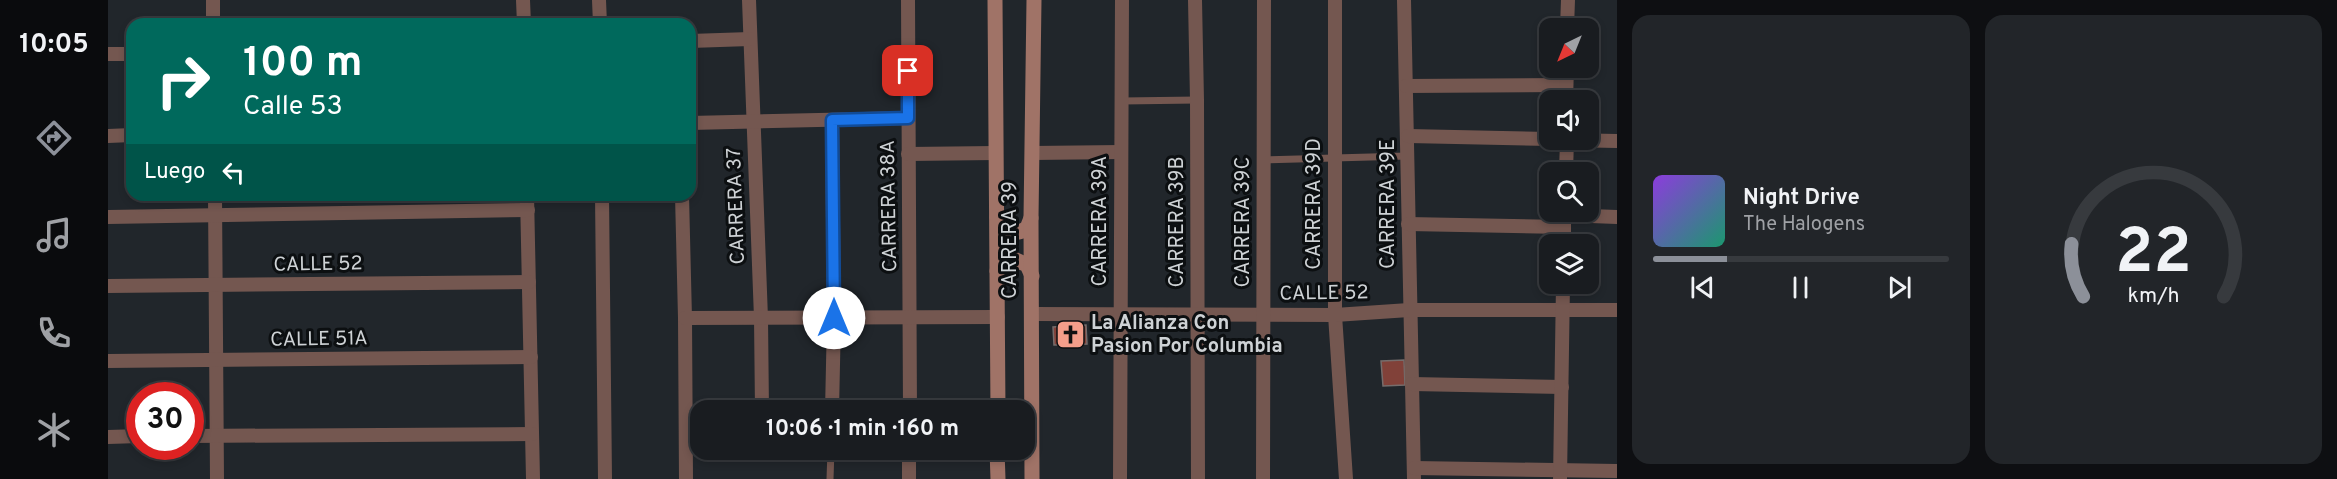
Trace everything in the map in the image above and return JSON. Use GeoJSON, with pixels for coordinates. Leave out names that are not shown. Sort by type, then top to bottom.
{"type":"FeatureCollection","features":[{"type":"Feature","properties":{"kind":"main road","name":"CARRERA 39"},"geometry":{"type":"LineString","coordinates":[[994,2],[998,400]]}},
{"type":"Feature","properties":{"kind":"main road","name":"CARRERA 39"},"geometry":{"type":"LineString","coordinates":[[1032,479],[1031,218],[1035,5]]}},
{"type":"Feature","properties":{"kind":"main road"},"geometry":{"type":"LineString","coordinates":[[997,217],[1001,227],[1014,233],[1027,228],[1031,218]]}},
{"type":"Feature","properties":{"kind":"main road"},"geometry":{"type":"LineString","coordinates":[[997,271],[1003,262],[1014,259],[1028,265],[1032,276]]}},
{"type":"Feature","properties":{"kind":"main road"},"geometry":{"type":"LineString","coordinates":[[998,460],[998,479]]}},
{"type":"Feature","properties":{"kind":"street"},"geometry":{"type":"LineString","coordinates":[[213,0],[213,18]]}},
{"type":"Feature","properties":{"kind":"street"},"geometry":{"type":"LineString","coordinates":[[523,0],[524,18]]}},
{"type":"Feature","properties":{"kind":"street"},"geometry":{"type":"LineString","coordinates":[[599,0],[600,18]]}},
{"type":"Feature","properties":{"kind":"street","name":"CARRERA 37"},"geometry":{"type":"LineString","coordinates":[[749,0],[762,400]]}},
{"type":"Feature","properties":{"kind":"street","name":"CARRERA 38A"},"geometry":{"type":"LineString","coordinates":[[908,0],[910,400]]}},
{"type":"Feature","properties":{"kind":"street","name":"CARRERA 39A"},"geometry":{"type":"LineString","coordinates":[[1120,479],[1122,0]]}},
{"type":"Feature","properties":{"kind":"street","name":"CARRERA 39B"},"geometry":{"type":"LineString","coordinates":[[1195,0],[1198,479]]}},
{"type":"Feature","properties":{"kind":"street","name":"CARRERA 39C"},"geometry":{"type":"LineString","coordinates":[[1263,479],[1264,0]]}},
{"type":"Feature","properties":{"kind":"street","name":"CARRERA 39D"},"geometry":{"type":"LineString","coordinates":[[1335,0],[1335,315],[1346,479]]}},
{"type":"Feature","properties":{"kind":"street","name":"CARRERA 39E"},"geometry":{"type":"LineString","coordinates":[[1404,0],[1414,473]]}},
{"type":"Feature","properties":{"kind":"street"},"geometry":{"type":"LineString","coordinates":[[1567,18],[1568,0]]}},
{"type":"Feature","properties":{"kind":"street"},"geometry":{"type":"LineString","coordinates":[[696,41],[750,39]]}},
{"type":"Feature","properties":{"kind":"street"},"geometry":{"type":"LineString","coordinates":[[108,54],[126,54]]}},
{"type":"Feature","properties":{"kind":"street"},"geometry":{"type":"LineString","coordinates":[[1566,78],[1566,90]]}},
{"type":"Feature","properties":{"kind":"street"},"geometry":{"type":"LineString","coordinates":[[1406,86],[1566,85]]}},
{"type":"Feature","properties":{"kind":"street"},"geometry":{"type":"LineString","coordinates":[[696,123],[908,118]]}},
{"type":"Feature","properties":{"kind":"street"},"geometry":{"type":"LineString","coordinates":[[832,120],[834,318],[832,400]]}},
{"type":"Feature","properties":{"kind":"street"},"geometry":{"type":"LineString","coordinates":[[108,136],[126,135]]}},
{"type":"Feature","properties":{"kind":"street"},"geometry":{"type":"LineString","coordinates":[[1408,136],[1539,139]]}},
{"type":"Feature","properties":{"kind":"street"},"geometry":{"type":"LineString","coordinates":[[1599,141],[1617,141]]}},
{"type":"Feature","properties":{"kind":"street"},"geometry":{"type":"LineString","coordinates":[[1032,153],[1121,152]]}},
{"type":"Feature","properties":{"kind":"street"},"geometry":{"type":"LineString","coordinates":[[908,154],[995,153]]}},
{"type":"Feature","properties":{"kind":"street"},"geometry":{"type":"LineString","coordinates":[[215,201],[217,479]]}},
{"type":"Feature","properties":{"kind":"street"},"geometry":{"type":"LineString","coordinates":[[527,201],[533,479]]}},
{"type":"Feature","properties":{"kind":"street"},"geometry":{"type":"LineString","coordinates":[[602,201],[605,479]]}},
{"type":"Feature","properties":{"kind":"street"},"geometry":{"type":"LineString","coordinates":[[682,201],[686,479]]}},
{"type":"Feature","properties":{"kind":"street"},"geometry":{"type":"LineString","coordinates":[[108,217],[528,210]]}},
{"type":"Feature","properties":{"kind":"street"},"geometry":{"type":"LineString","coordinates":[[1599,217],[1617,217]]}},
{"type":"Feature","properties":{"kind":"street"},"geometry":{"type":"LineString","coordinates":[[1408,224],[1539,219]]}},
{"type":"Feature","properties":{"kind":"street","name":"CALLE 52"},"geometry":{"type":"LineString","coordinates":[[108,286],[529,282]]}},
{"type":"Feature","properties":{"kind":"street"},"geometry":{"type":"LineString","coordinates":[[1560,474],[1563,294]]}},
{"type":"Feature","properties":{"kind":"street","name":"CALLE 52"},"geometry":{"type":"LineString","coordinates":[[1032,314],[1335,315],[1409,310],[1617,310]]}},
{"type":"Feature","properties":{"kind":"street"},"geometry":{"type":"LineString","coordinates":[[685,318],[998,317]]}},
{"type":"Feature","properties":{"kind":"street","name":"CALLE 51A"},"geometry":{"type":"LineString","coordinates":[[108,361],[531,357]]}},
{"type":"Feature","properties":{"kind":"street"},"geometry":{"type":"LineString","coordinates":[[1412,384],[1562,387]]}},
{"type":"Feature","properties":{"kind":"street"},"geometry":{"type":"LineString","coordinates":[[204,435],[532,434]]}},
{"type":"Feature","properties":{"kind":"street"},"geometry":{"type":"LineString","coordinates":[[108,437],[126,436]]}},
{"type":"Feature","properties":{"kind":"street"},"geometry":{"type":"LineString","coordinates":[[909,460],[909,479]]}},
{"type":"Feature","properties":{"kind":"street"},"geometry":{"type":"LineString","coordinates":[[1414,473],[1560,474],[1617,471]]}},
{"type":"Feature","properties":{"kind":"lane"},"geometry":{"type":"LineString","coordinates":[[1121,101],[1197,100]]}},
{"type":"Feature","properties":{"kind":"lane"},"geometry":{"type":"LineString","coordinates":[[1264,160],[1407,156]]}},
{"type":"Feature","properties":{"kind":"lane"},"geometry":{"type":"LineString","coordinates":[[830,479],[831,460]]}},
{"type":"Feature","properties":{"kind":"building","name":"La Alianza Con Pasion Por Columbia"},"geometry":{"type":"Polygon","coordinates":[[[1086,325],[1087,344],[1054,345],[1053,327],[1086,325]]]}},
{"type":"Feature","properties":{"kind":"building"},"geometry":{"type":"Polygon","coordinates":[[[1404,360],[1405,385],[1383,386],[1381,361],[1404,360]]]}},
{"type":"Feature","properties":{"kind":"place","name":"La Alianza Con Pasion Por Columbia"},"geometry":{"type":"Point","coordinates":[1070,335]}},
{"type":"Feature","properties":{"kind":"route"},"geometry":{"type":"LineString","coordinates":[[834,318],[832,120],[908,118],[908,71]]}}]}
